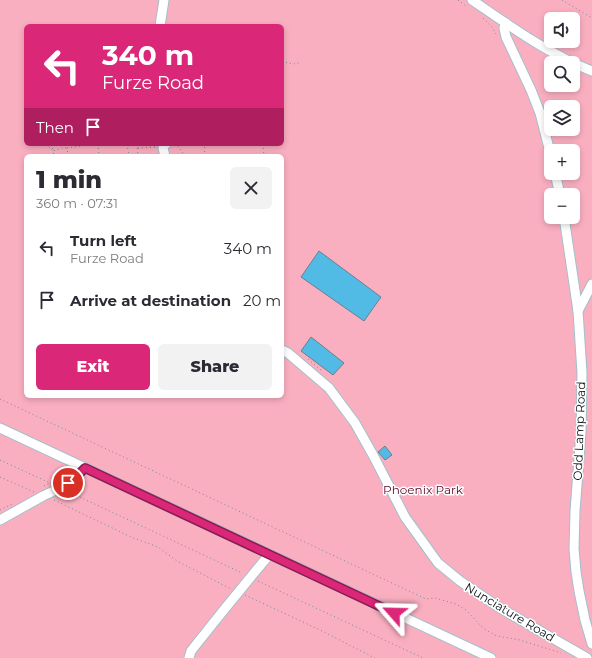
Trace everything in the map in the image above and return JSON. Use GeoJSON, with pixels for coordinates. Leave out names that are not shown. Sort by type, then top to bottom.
{"type":"FeatureCollection","features":[{"type":"Feature","properties":{"kind":"street"},"geometry":{"type":"LineString","coordinates":[[160,24],[164,0]]}},
{"type":"Feature","properties":{"kind":"street"},"geometry":{"type":"LineString","coordinates":[[471,4],[506,23],[547,50],[592,71]]}},
{"type":"Feature","properties":{"kind":"street"},"geometry":{"type":"LineString","coordinates":[[506,23],[504,28],[506,37],[531,90],[540,114],[548,144]]}},
{"type":"Feature","properties":{"kind":"street","name":"Odd Lamp Road"},"geometry":{"type":"LineString","coordinates":[[565,224],[578,311],[582,373],[581,432],[575,511],[574,550],[579,591],[592,644]]}},
{"type":"Feature","properties":{"kind":"street"},"geometry":{"type":"LineString","coordinates":[[578,311],[592,284]]}},
{"type":"Feature","properties":{"kind":"street","name":"Nunciature Road"},"geometry":{"type":"LineString","coordinates":[[284,351],[329,388],[355,423],[405,517],[438,564],[500,608],[587,658]]}},
{"type":"Feature","properties":{"kind":"street"},"geometry":{"type":"LineString","coordinates":[[0,428],[491,658]]}},
{"type":"Feature","properties":{"kind":"street"},"geometry":{"type":"LineString","coordinates":[[0,520],[60,488],[75,478],[85,468]]}},
{"type":"Feature","properties":{"kind":"street"},"geometry":{"type":"LineString","coordinates":[[190,654],[238,592],[270,555]]}},
{"type":"Feature","properties":{"kind":"path"},"geometry":{"type":"LineString","coordinates":[[458,0],[471,4]]}},
{"type":"Feature","properties":{"kind":"path"},"geometry":{"type":"LineString","coordinates":[[562,0],[592,18]]}},
{"type":"Feature","properties":{"kind":"path"},"geometry":{"type":"LineString","coordinates":[[483,18],[492,27],[498,37]]}},
{"type":"Feature","properties":{"kind":"path"},"geometry":{"type":"LineString","coordinates":[[284,62],[296,64],[301,62]]}},
{"type":"Feature","properties":{"kind":"path"},"geometry":{"type":"LineString","coordinates":[[48,146],[53,150]]}},
{"type":"Feature","properties":{"kind":"path"},"geometry":{"type":"LineString","coordinates":[[52,146],[54,154]]}},
{"type":"Feature","properties":{"kind":"path"},"geometry":{"type":"LineString","coordinates":[[53,150],[81,146]]}},
{"type":"Feature","properties":{"kind":"path"},"geometry":{"type":"LineString","coordinates":[[67,148],[68,154]]}},
{"type":"Feature","properties":{"kind":"path"},"geometry":{"type":"LineString","coordinates":[[0,399],[426,599],[435,598],[456,604],[466,610],[484,629],[497,636],[520,640],[564,654]]}},
{"type":"Feature","properties":{"kind":"path"},"geometry":{"type":"LineString","coordinates":[[0,460],[423,658]]}},
{"type":"Feature","properties":{"kind":"path"},"geometry":{"type":"LineString","coordinates":[[0,477],[131,537],[158,547],[177,561],[375,658]]}},
{"type":"Feature","properties":{"kind":"green space","name":"Phoenix Park"},"geometry":{"type":"Polygon","coordinates":[[[0,0],[592,0],[592,658],[0,658],[0,0]]]}},
{"type":"Feature","properties":{"kind":"building"},"geometry":{"type":"Polygon","coordinates":[[[319,251],[381,297],[364,321],[301,277],[319,251]]]}},
{"type":"Feature","properties":{"kind":"building"},"geometry":{"type":"Polygon","coordinates":[[[311,337],[344,363],[333,375],[301,351],[311,337]]]}},
{"type":"Feature","properties":{"kind":"building"},"geometry":{"type":"Polygon","coordinates":[[[385,446],[392,455],[385,460],[378,452],[385,446]]]}},
{"type":"Feature","properties":{"kind":"route"},"geometry":{"type":"LineString","coordinates":[[68,483],[85,468],[394,613]]}}]}
